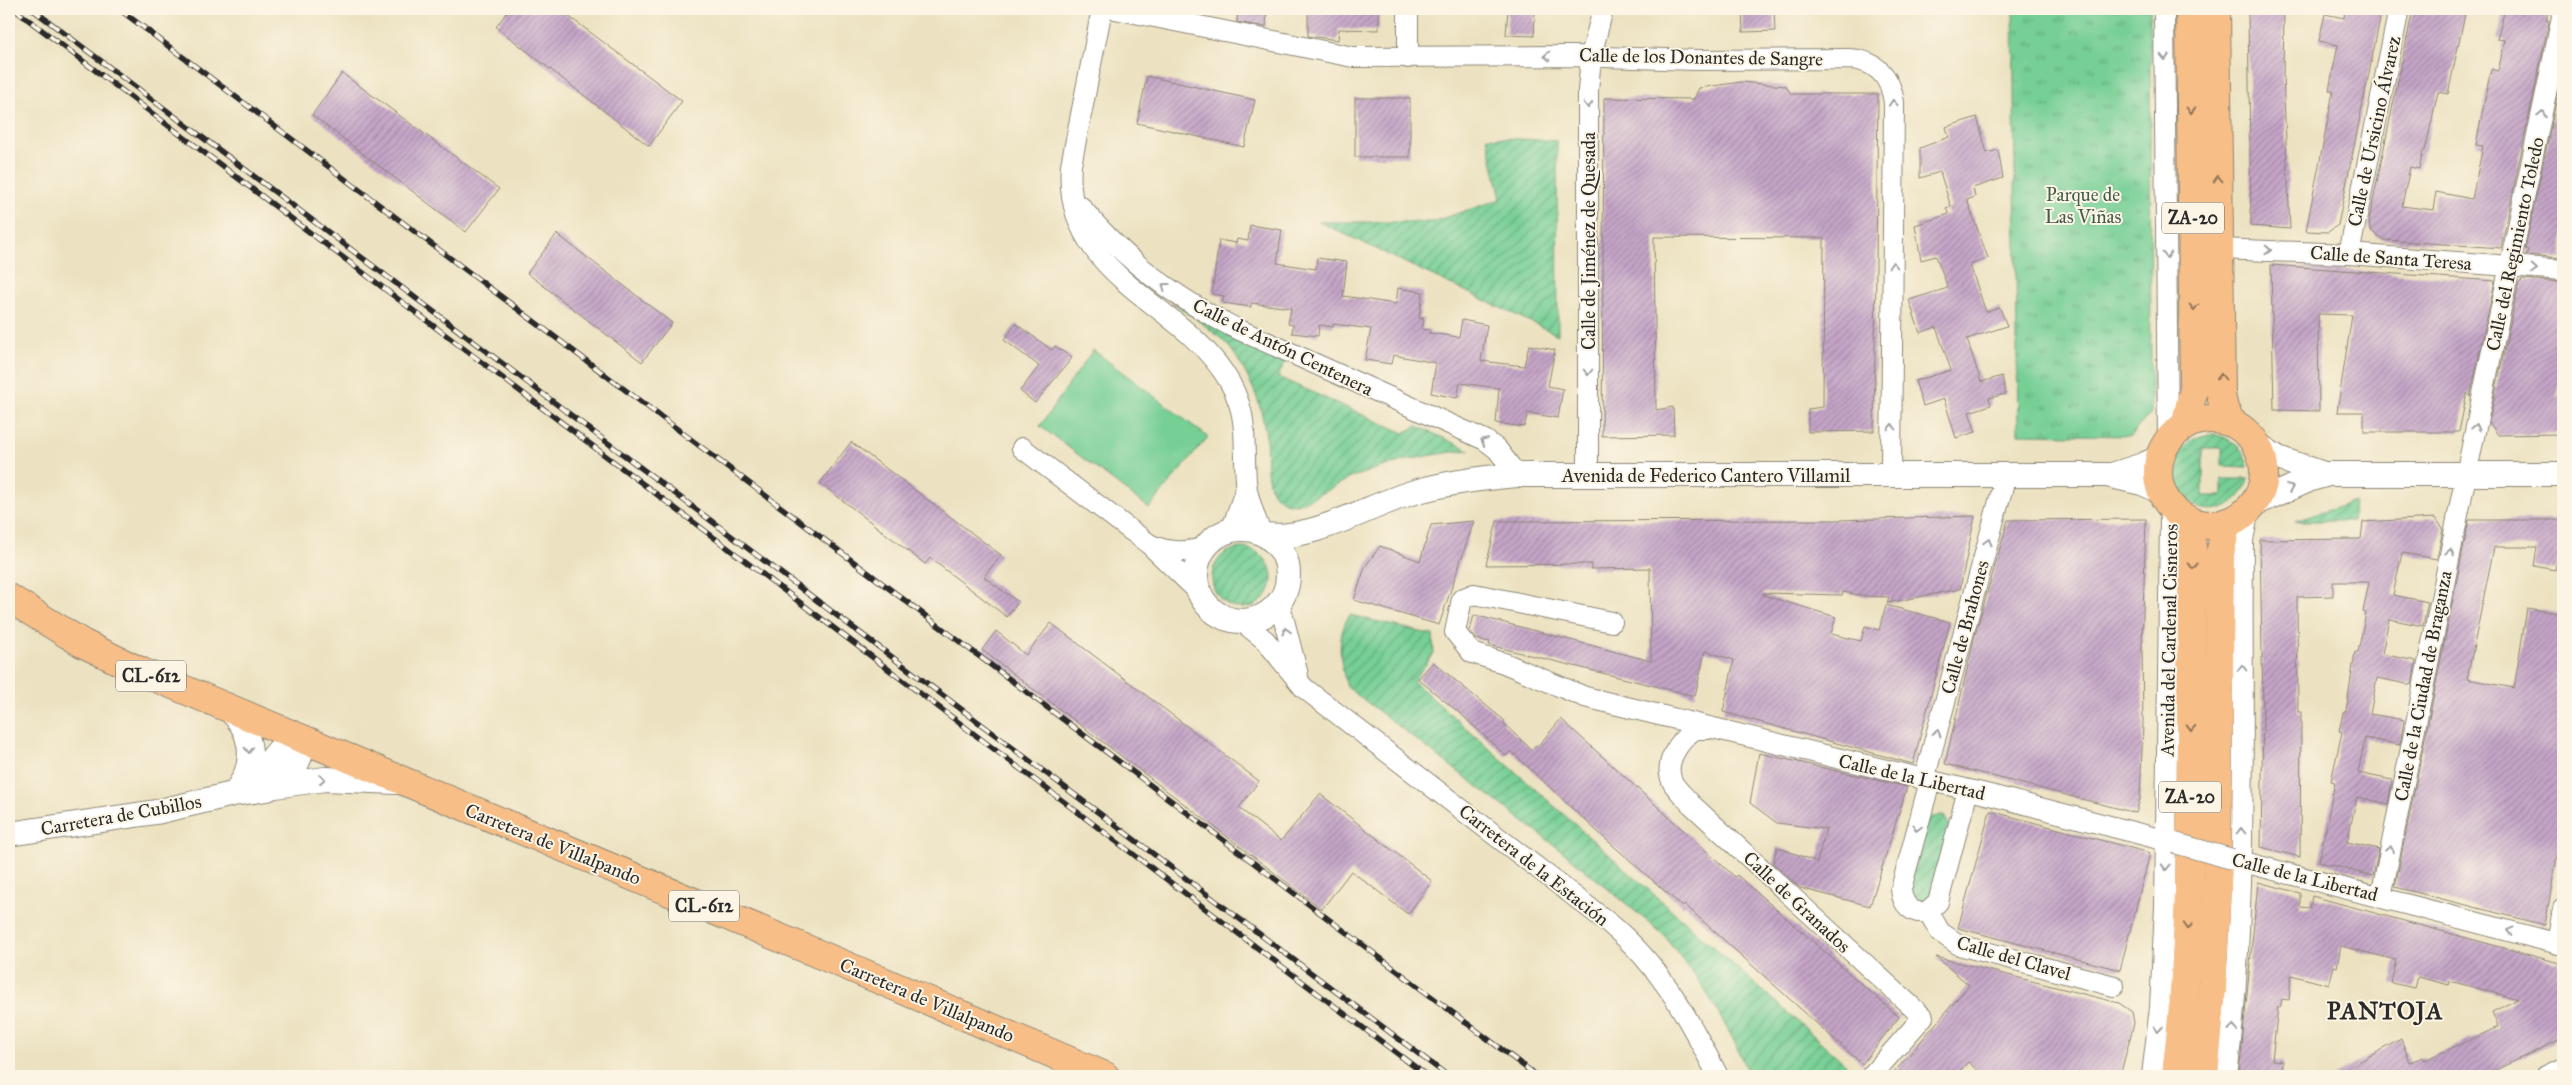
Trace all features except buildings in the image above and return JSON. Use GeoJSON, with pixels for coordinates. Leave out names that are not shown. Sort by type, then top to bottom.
{"type":"FeatureCollection","features":[{"type":"Feature","properties":{"kind":"main road","name":"Avenida del Cardenal Cisneros"},"geometry":{"type":"LineString","coordinates":[[2176,1076],[2186,976],[2189,893],[2193,554],[2190,532],[2172,504],[2158,474],[2171,441],[2193,396],[2190,9]]}},
{"type":"Feature","properties":{"kind":"main road","name":"ZA-20"},"geometry":{"type":"LineString","coordinates":[[2204,1076],[2215,941],[2221,540],[2259,493],[2264,473],[2261,455],[2255,443],[2246,433],[2232,423],[2224,409],[2221,394],[2216,9]]}},
{"type":"Feature","properties":{"kind":"main road"},"geometry":{"type":"LineString","coordinates":[[2171,441],[2208,419],[2232,423]]}},
{"type":"Feature","properties":{"kind":"main road","name":"Avenida del Cardenal Cisneros"},"geometry":{"type":"LineString","coordinates":[[2172,504],[2207,525],[2243,512]]}},
{"type":"Feature","properties":{"kind":"main road","name":"Carretera de Villalpando"},"geometry":{"type":"LineString","coordinates":[[9,598],[52,626],[111,658],[228,709],[788,941],[1105,1076]]}},
{"type":"Feature","properties":{"kind":"street","name":"Calle de Antón Centenera"},"geometry":{"type":"LineString","coordinates":[[1102,9],[1072,156],[1071,189],[1080,224],[1104,262],[1129,287],[1201,346],[1228,380],[1244,422],[1247,483],[1263,534]]}},
{"type":"Feature","properties":{"kind":"street","name":"Calle de los Donantes de Sangre"},"geometry":{"type":"LineString","coordinates":[[1115,9],[1344,56],[1408,58],[1591,56],[1695,60],[1856,59],[1872,64],[1885,76],[1892,89],[1894,104],[1891,476]]}},
{"type":"Feature","properties":{"kind":"street"},"geometry":{"type":"LineString","coordinates":[[1408,9],[1408,58]]}},
{"type":"Feature","properties":{"kind":"street","name":"Calle de Jiménez de Quesada"},"geometry":{"type":"LineString","coordinates":[[1588,474],[1588,91],[1591,56],[1604,9]]}},
{"type":"Feature","properties":{"kind":"street","name":"Avenida del Cardenal Cisneros"},"geometry":{"type":"LineString","coordinates":[[2164,9],[2171,441]]}},
{"type":"Feature","properties":{"kind":"street","name":"Calle de Ursicino Álvarez"},"geometry":{"type":"LineString","coordinates":[[2349,254],[2399,9]]}},
{"type":"Feature","properties":{"kind":"street","name":"Calle del Regimiento Toledo"},"geometry":{"type":"LineString","coordinates":[[2466,475],[2563,12]]}},
{"type":"Feature","properties":{"kind":"street","name":"Calle de Antón Centenera"},"geometry":{"type":"LineString","coordinates":[[1071,189],[1079,205],[1118,249],[1186,301],[1234,327],[1484,440],[1497,449],[1517,475]]}},
{"type":"Feature","properties":{"kind":"street","name":"Calle de Santa Teresa"},"geometry":{"type":"LineString","coordinates":[[2219,249],[2349,254],[2563,270]]}},
{"type":"Feature","properties":{"kind":"street","name":"Avenida de Federico Cantero Villamil"},"geometry":{"type":"LineString","coordinates":[[2108,475],[2143,466],[2171,441]]}},
{"type":"Feature","properties":{"kind":"street"},"geometry":{"type":"LineString","coordinates":[[2255,443],[2278,458],[2313,471],[2330,474],[2563,474]]}},
{"type":"Feature","properties":{"kind":"street"},"geometry":{"type":"LineString","coordinates":[[1022,448],[1147,542],[1199,592],[1214,612],[1224,617],[1241,621],[1263,616],[1279,602],[1286,587],[1287,570],[1280,551],[1263,534],[1244,530],[1231,531],[1218,536],[1208,546],[1196,568],[1199,592]]}},
{"type":"Feature","properties":{"kind":"street"},"geometry":{"type":"LineString","coordinates":[[2227,1076],[2235,1005],[2243,512],[2311,479],[2330,474]]}},
{"type":"Feature","properties":{"kind":"street","name":"Avenida de Federico Cantero Villamil"},"geometry":{"type":"LineString","coordinates":[[1263,534],[1313,531],[1410,494],[1469,481],[1517,475],[2108,475],[2142,483],[2172,504]]}},
{"type":"Feature","properties":{"kind":"street","name":"Calle de Brahones"},"geometry":{"type":"LineString","coordinates":[[1928,911],[1919,912],[1910,908],[1902,899],[1901,889],[2006,475]]}},
{"type":"Feature","properties":{"kind":"street","name":"Calle de la Ciudad de Braganza"},"geometry":{"type":"LineString","coordinates":[[2381,897],[2466,475]]}},
{"type":"Feature","properties":{"kind":"street","name":"Calle de Antón Centenera"},"geometry":{"type":"LineString","coordinates":[[1231,531],[1247,483]]}},
{"type":"Feature","properties":{"kind":"street","name":"Avenida del Cardenal Cisneros"},"geometry":{"type":"LineString","coordinates":[[2152,1076],[2163,962],[2170,842],[2170,520],[2172,504]]}},
{"type":"Feature","properties":{"kind":"street"},"geometry":{"type":"LineString","coordinates":[[1287,570],[1300,546],[1313,531]]}},
{"type":"Feature","properties":{"kind":"street"},"geometry":{"type":"LineString","coordinates":[[1147,542],[1170,551],[1193,550],[1208,546]]}},
{"type":"Feature","properties":{"kind":"street","name":"Calle de la Libertad"},"geometry":{"type":"LineString","coordinates":[[1612,622],[1474,594],[1462,599],[1455,632],[1472,653],[1504,663],[1585,697],[1709,729],[1968,790],[2560,944]]}},
{"type":"Feature","properties":{"kind":"street","name":"Carretera de la Estación"},"geometry":{"type":"LineString","coordinates":[[1279,602],[1298,675],[1309,691]]}},
{"type":"Feature","properties":{"kind":"street","name":"Carretera de la Estación"},"geometry":{"type":"LineString","coordinates":[[1241,621],[1265,640],[1294,677],[1309,691],[1609,922],[1632,943],[1653,965],[1675,997],[1718,1076]]}},
{"type":"Feature","properties":{"kind":"street"},"geometry":{"type":"LineString","coordinates":[[228,709],[240,721],[250,746],[248,769],[233,794]]}},
{"type":"Feature","properties":{"kind":"street","name":"Calle de Granados"},"geometry":{"type":"LineString","coordinates":[[1709,729],[1695,729],[1678,745],[1671,758],[1672,781],[1691,804],[1922,1018],[1871,1076]]}},
{"type":"Feature","properties":{"kind":"street","name":"Carretera de Cubillos"},"geometry":{"type":"LineString","coordinates":[[9,834],[165,810],[274,786],[287,778],[298,763],[302,740]]}},
{"type":"Feature","properties":{"kind":"street","name":"Carretera de Cubillos"},"geometry":{"type":"LineString","coordinates":[[233,794],[250,785],[280,750],[302,740]]}},
{"type":"Feature","properties":{"kind":"street"},"geometry":{"type":"LineString","coordinates":[[274,786],[331,778],[390,781],[411,785]]}},
{"type":"Feature","properties":{"kind":"street"},"geometry":{"type":"LineString","coordinates":[[1928,911],[1936,906],[1940,898],[1968,790]]}},
{"type":"Feature","properties":{"kind":"street"},"geometry":{"type":"LineString","coordinates":[[2560,944],[2563,909]]}},
{"type":"Feature","properties":{"kind":"street","name":"Calle del Clavel"},"geometry":{"type":"LineString","coordinates":[[1928,911],[1940,932],[1959,945],[2114,986]]}},
{"type":"Feature","properties":{"kind":"street"},"geometry":{"type":"LineString","coordinates":[[2546,1076],[2563,1068]]}},
{"type":"Feature","properties":{"kind":"green space","name":"Parque de Las Viñas"},"geometry":{"type":"Polygon","coordinates":[[[2013,9],[2150,9],[2151,413],[2130,436],[2018,434],[2013,9]]]}},
{"type":"Feature","properties":{"kind":"green space"},"geometry":{"type":"Polygon","coordinates":[[[1487,137],[1557,141],[1558,335],[1319,222],[1431,222],[1501,199],[1487,137]]]}},
{"type":"Feature","properties":{"kind":"green space"},"geometry":{"type":"Polygon","coordinates":[[[1170,300],[1285,361],[1278,377],[1404,433],[1417,426],[1470,450],[1425,456],[1396,463],[1353,477],[1297,504],[1285,502],[1277,497],[1271,489],[1268,480],[1266,437],[1260,407],[1253,388],[1240,364],[1231,350],[1216,334],[1170,300]]]}},
{"type":"Feature","properties":{"kind":"green space"},"geometry":{"type":"Polygon","coordinates":[[[1093,350],[1208,437],[1149,508],[1040,426],[1093,350]]]}},
{"type":"Feature","properties":{"kind":"green space"},"geometry":{"type":"Polygon","coordinates":[[[2213,434],[2232,441],[2241,449],[2248,467],[2222,466],[2222,448],[2203,448],[2203,496],[2222,496],[2222,479],[2248,479],[2243,491],[2234,501],[2227,506],[2209,510],[2194,505],[2183,495],[2176,480],[2175,465],[2181,451],[2193,439],[2213,434]]]}},
{"type":"Feature","properties":{"kind":"green space"},"geometry":{"type":"Polygon","coordinates":[[[2354,502],[2352,521],[2295,521],[2354,502]]]}},
{"type":"Feature","properties":{"kind":"green space"},"geometry":{"type":"Polygon","coordinates":[[[1242,548],[1258,553],[1263,557],[1267,562],[1272,578],[1267,594],[1263,599],[1258,603],[1242,608],[1226,603],[1221,599],[1217,594],[1212,578],[1217,562],[1221,557],[1226,553],[1242,548]]]}},
{"type":"Feature","properties":{"kind":"green space"},"geometry":{"type":"Polygon","coordinates":[[[1350,615],[1433,635],[1434,654],[1413,681],[1850,1068],[1844,1076],[1749,1076],[1733,1039],[1704,988],[1664,935],[1562,851],[1347,687],[1342,669],[1340,650],[1342,632],[1350,615]]]}},
{"type":"Feature","properties":{"kind":"green space"},"geometry":{"type":"Polygon","coordinates":[[[1944,816],[1952,829],[1934,895],[1922,902],[1915,901],[1909,885],[1928,820],[1932,817],[1944,816]]]}},
{"type":"Feature","properties":{"kind":"railway"},"geometry":{"type":"LineString","coordinates":[[14,9],[1427,1076]]}},
{"type":"Feature","properties":{"kind":"railway"},"geometry":{"type":"LineString","coordinates":[[32,9],[1448,1076]]}},
{"type":"Feature","properties":{"kind":"railway"},"geometry":{"type":"LineString","coordinates":[[119,9],[1537,1076]]}},
{"type":"Feature","properties":{"kind":"district","name":"PANTOJA"},"geometry":{"type":"Point","coordinates":[2385,1011]}}]}
